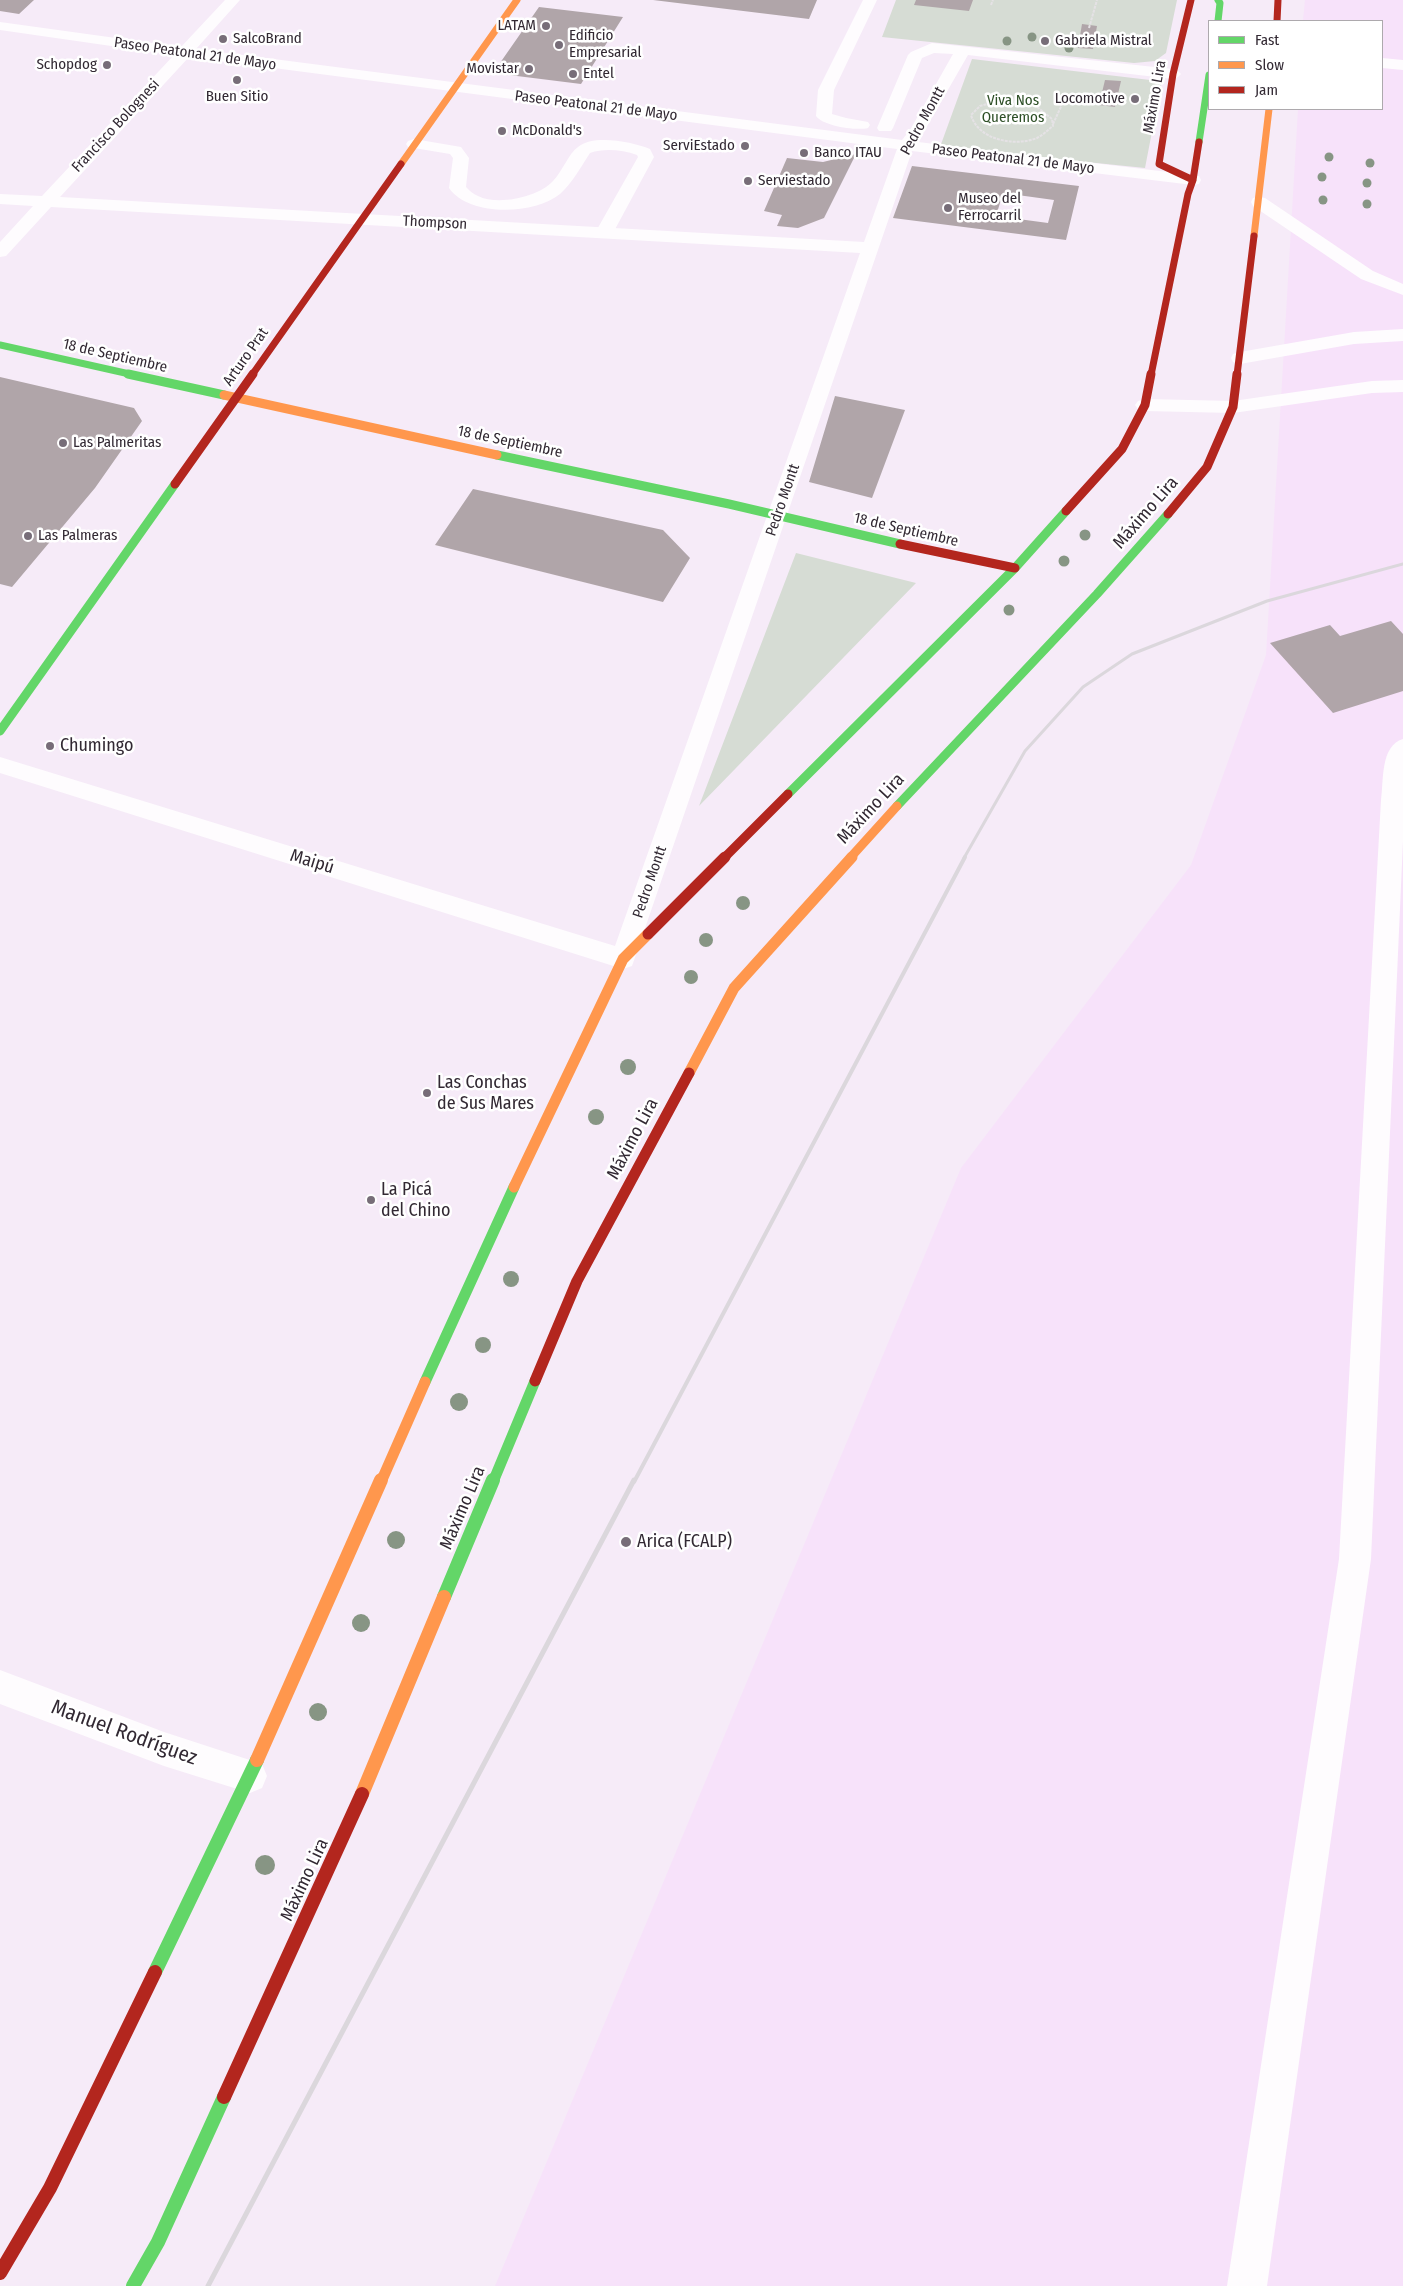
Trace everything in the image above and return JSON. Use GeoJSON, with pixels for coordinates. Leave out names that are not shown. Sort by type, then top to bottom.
{"type":"FeatureCollection","features":[{"type":"Feature","properties":{"kind":"main road","name":"Arturo Prat"},"geometry":{"type":"LineString","coordinates":[[0,732],[517,0]]}},
{"type":"Feature","properties":{"kind":"main road","name":"Máximo Lira"},"geometry":{"type":"LineString","coordinates":[[1191,0],[1173,74],[1159,164],[1193,180]]}},
{"type":"Feature","properties":{"kind":"main road"},"geometry":{"type":"LineString","coordinates":[[1218,0],[1220,3],[1218,20]]}},
{"type":"Feature","properties":{"kind":"main road"},"geometry":{"type":"LineString","coordinates":[[1277,20],[1278,0]]}},
{"type":"Feature","properties":{"kind":"main road"},"geometry":{"type":"LineString","coordinates":[[0,2273],[50,2188],[250,1776],[487,1242],[623,959],[1014,568],[1122,449],[1145,405],[1188,194],[1193,180],[1208,82]]}},
{"type":"Feature","properties":{"kind":"main road","name":"Máximo Lira"},"geometry":{"type":"LineString","coordinates":[[134,2286],[158,2242],[349,1825],[577,1281],[734,988],[864,841],[1097,594],[1192,488],[1207,467],[1232,407],[1240,358],[1269,110]]}},
{"type":"Feature","properties":{"kind":"main road","name":"18 de Septiembre"},"geometry":{"type":"LineString","coordinates":[[0,345],[235,399],[778,515],[941,554],[1014,568]]}},
{"type":"Feature","properties":{"kind":"street","name":"Francisco Bolognesi"},"geometry":{"type":"LineString","coordinates":[[0,252],[233,0]]}},
{"type":"Feature","properties":{"kind":"street"},"geometry":{"type":"LineString","coordinates":[[870,0],[826,90],[824,116],[843,123],[885,128],[912,139]]}},
{"type":"Feature","properties":{"kind":"street","name":"Paseo Peatonal 21 de Mayo"},"geometry":{"type":"LineString","coordinates":[[0,26],[184,53],[454,88],[912,139],[1193,180]]}},
{"type":"Feature","properties":{"kind":"street","name":"Pedro Montt"},"geometry":{"type":"LineString","coordinates":[[885,128],[916,55],[932,48],[1173,74]]}},
{"type":"Feature","properties":{"kind":"street","name":"Pedro Montt"},"geometry":{"type":"LineString","coordinates":[[623,959],[871,248],[912,139],[963,50]]}},
{"type":"Feature","properties":{"kind":"street"},"geometry":{"type":"LineString","coordinates":[[1383,63],[1403,65]]}},
{"type":"Feature","properties":{"kind":"street"},"geometry":{"type":"LineString","coordinates":[[414,144],[455,150],[461,158],[457,188],[472,200],[514,204],[539,199],[554,190],[584,150],[591,147],[601,145],[636,149],[644,152],[646,157],[604,233]]}},
{"type":"Feature","properties":{"kind":"street","name":"Thompson"},"geometry":{"type":"LineString","coordinates":[[0,199],[871,248]]}},
{"type":"Feature","properties":{"kind":"street"},"geometry":{"type":"LineString","coordinates":[[1259,202],[1367,275],[1403,290]]}},
{"type":"Feature","properties":{"kind":"street"},"geometry":{"type":"LineString","coordinates":[[1240,358],[1328,342],[1403,335]]}},
{"type":"Feature","properties":{"kind":"street"},"geometry":{"type":"LineString","coordinates":[[1145,405],[1232,407],[1372,387],[1403,386]]}},
{"type":"Feature","properties":{"kind":"street"},"geometry":{"type":"LineString","coordinates":[[1247,2286],[1355,1559],[1393,800],[1399,751],[1403,747]]}},
{"type":"Feature","properties":{"kind":"street","name":"Maipú"},"geometry":{"type":"LineString","coordinates":[[0,765],[623,959]]}},
{"type":"Feature","properties":{"kind":"street","name":"Manuel Rodríguez"},"geometry":{"type":"LineString","coordinates":[[0,1687],[164,1749],[250,1776]]}},
{"type":"Feature","properties":{"kind":"path"},"geometry":{"type":"LineString","coordinates":[[991,5],[993,0]]}},
{"type":"Feature","properties":{"kind":"shaded area"},"geometry":{"type":"Polygon","coordinates":[[[1305,0],[1403,0],[1403,2286],[495,2286],[961,1168],[1191,865],[1266,655],[1298,110],[1383,110],[1383,20],[1303,20],[1305,0]]]}},
{"type":"Feature","properties":{"kind":"green space"},"geometry":{"type":"Polygon","coordinates":[[[896,0],[1177,0],[1166,53],[1155,61],[1134,63],[882,37],[896,0]]]}},
{"type":"Feature","properties":{"kind":"green space","name":"Viva Nos Queremos"},"geometry":{"type":"Polygon","coordinates":[[[972,59],[1150,80],[1161,85],[1145,168],[940,147],[972,59]]]}},
{"type":"Feature","properties":{"kind":"green space"},"geometry":{"type":"Polygon","coordinates":[[[796,553],[916,583],[699,806],[796,553]]]}},
{"type":"Feature","properties":{"kind":"building"},"geometry":{"type":"Polygon","coordinates":[[[0,0],[34,0],[19,14],[0,11],[0,0]]]}},
{"type":"Feature","properties":{"kind":"building"},"geometry":{"type":"Polygon","coordinates":[[[653,0],[817,0],[809,19],[653,0]]]}},
{"type":"Feature","properties":{"kind":"building"},"geometry":{"type":"Polygon","coordinates":[[[916,0],[973,0],[969,11],[914,5],[916,0]]]}},
{"type":"Feature","properties":{"kind":"building","name":"Edificio Empresarial"},"geometry":{"type":"Polygon","coordinates":[[[539,7],[623,17],[581,84],[493,73],[539,7]]]}},
{"type":"Feature","properties":{"kind":"building"},"geometry":{"type":"Polygon","coordinates":[[[1082,24],[1097,26],[1093,49],[1078,48],[1082,24]]]}},
{"type":"Feature","properties":{"kind":"building"},"geometry":{"type":"Polygon","coordinates":[[[1105,80],[1121,81],[1115,107],[1099,105],[1105,80]]]}},
{"type":"Feature","properties":{"kind":"building"},"geometry":{"type":"Polygon","coordinates":[[[856,154],[824,218],[798,228],[777,226],[782,215],[764,211],[787,158],[823,162],[856,154]]]}},
{"type":"Feature","properties":{"kind":"building","name":"Museo del Ferrocarril"},"geometry":{"type":"Polygon","coordinates":[[[912,166],[1079,186],[1066,240],[893,218],[912,166]],[[1003,193],[996,216],[1048,223],[1054,200],[1003,193]]]}},
{"type":"Feature","properties":{"kind":"building","name":"Las Palmeritas"},"geometry":{"type":"Polygon","coordinates":[[[0,377],[134,408],[142,421],[95,488],[12,587],[0,584],[0,377]]]}},
{"type":"Feature","properties":{"kind":"building"},"geometry":{"type":"Polygon","coordinates":[[[835,396],[905,410],[872,498],[809,482],[835,396]]]}},
{"type":"Feature","properties":{"kind":"building"},"geometry":{"type":"Polygon","coordinates":[[[473,489],[663,530],[690,558],[663,602],[435,545],[473,489]]]}},
{"type":"Feature","properties":{"kind":"building"},"geometry":{"type":"Polygon","coordinates":[[[1391,621],[1403,634],[1403,691],[1333,713],[1270,643],[1330,625],[1340,636],[1391,621]]]}},
{"type":"Feature","properties":{"kind":"railway"},"geometry":{"type":"LineString","coordinates":[[964,858],[1025,751],[1083,687],[1132,654],[1267,601],[1403,564]]}},
{"type":"Feature","properties":{"kind":"railway"},"geometry":{"type":"LineString","coordinates":[[634,1482],[965,857]]}},
{"type":"Feature","properties":{"kind":"railway"},"geometry":{"type":"LineString","coordinates":[[208,2286],[634,1480]]}},
{"type":"Feature","properties":{"kind":"traffic: fast"},"geometry":{"type":"LineString","coordinates":[[1218,0],[1220,3],[1218,20]]}},
{"type":"Feature","properties":{"kind":"traffic: fast"},"geometry":{"type":"LineString","coordinates":[[1199,142],[1208,82]]}},
{"type":"Feature","properties":{"kind":"traffic: fast"},"geometry":{"type":"LineString","coordinates":[[0,345],[224,395]]}},
{"type":"Feature","properties":{"kind":"traffic: fast"},"geometry":{"type":"LineString","coordinates":[[497,455],[729,504],[900,544]]}},
{"type":"Feature","properties":{"kind":"traffic: fast"},"geometry":{"type":"LineString","coordinates":[[0,731],[175,484]]}},
{"type":"Feature","properties":{"kind":"traffic: fast"},"geometry":{"type":"LineString","coordinates":[[788,794],[1015,568],[1066,511]]}},
{"type":"Feature","properties":{"kind":"traffic: fast"},"geometry":{"type":"LineString","coordinates":[[897,806],[1097,594],[1168,514]]}},
{"type":"Feature","properties":{"kind":"traffic: fast"},"geometry":{"type":"LineString","coordinates":[[425,1382],[514,1187]]}},
{"type":"Feature","properties":{"kind":"traffic: fast"},"geometry":{"type":"LineString","coordinates":[[444,1597],[535,1381]]}},
{"type":"Feature","properties":{"kind":"traffic: fast"},"geometry":{"type":"LineString","coordinates":[[155,1972],[257,1760]]}},
{"type":"Feature","properties":{"kind":"traffic: fast"},"geometry":{"type":"LineString","coordinates":[[133,2286],[158,2242],[224,2097]]}},
{"type":"Feature","properties":{"kind":"traffic: slow"},"geometry":{"type":"LineString","coordinates":[[401,164],[517,0]]}},
{"type":"Feature","properties":{"kind":"traffic: slow"},"geometry":{"type":"LineString","coordinates":[[1254,236],[1269,110]]}},
{"type":"Feature","properties":{"kind":"traffic: slow"},"geometry":{"type":"LineString","coordinates":[[224,395],[497,455]]}},
{"type":"Feature","properties":{"kind":"traffic: slow"},"geometry":{"type":"LineString","coordinates":[[689,1073],[734,988],[897,806]]}},
{"type":"Feature","properties":{"kind":"traffic: slow"},"geometry":{"type":"LineString","coordinates":[[514,1187],[623,959],[648,934]]}},
{"type":"Feature","properties":{"kind":"traffic: slow"},"geometry":{"type":"LineString","coordinates":[[257,1760],[425,1382]]}},
{"type":"Feature","properties":{"kind":"traffic: slow"},"geometry":{"type":"LineString","coordinates":[[362,1794],[444,1597]]}},
{"type":"Feature","properties":{"kind":"traffic: jam"},"geometry":{"type":"LineString","coordinates":[[1191,0],[1173,74],[1159,164],[1193,180]]}},
{"type":"Feature","properties":{"kind":"traffic: jam"},"geometry":{"type":"LineString","coordinates":[[1277,20],[1278,0]]}},
{"type":"Feature","properties":{"kind":"traffic: jam"},"geometry":{"type":"LineString","coordinates":[[1066,511],[1122,449],[1145,405],[1188,194],[1193,180],[1199,142]]}},
{"type":"Feature","properties":{"kind":"traffic: jam"},"geometry":{"type":"LineString","coordinates":[[175,484],[401,164]]}},
{"type":"Feature","properties":{"kind":"traffic: jam"},"geometry":{"type":"LineString","coordinates":[[1168,514],[1207,467],[1233,407],[1254,236]]}},
{"type":"Feature","properties":{"kind":"traffic: jam"},"geometry":{"type":"LineString","coordinates":[[900,544],[1015,568]]}},
{"type":"Feature","properties":{"kind":"traffic: jam"},"geometry":{"type":"LineString","coordinates":[[648,934],[788,794]]}},
{"type":"Feature","properties":{"kind":"traffic: jam"},"geometry":{"type":"LineString","coordinates":[[535,1381],[577,1281],[689,1073]]}},
{"type":"Feature","properties":{"kind":"traffic: jam"},"geometry":{"type":"LineString","coordinates":[[224,2097],[362,1794]]}},
{"type":"Feature","properties":{"kind":"traffic: jam"},"geometry":{"type":"LineString","coordinates":[[0,2273],[50,2188],[155,1972]]}},
{"type":"Feature","properties":{"kind":"place","name":"LATAM"},"geometry":{"type":"Point","coordinates":[546,26]}},
{"type":"Feature","properties":{"kind":"place","name":"SalcoBrand"},"geometry":{"type":"Point","coordinates":[223,39]}},
{"type":"Feature","properties":{"kind":"place","name":"Gabriela Mistral"},"geometry":{"type":"Point","coordinates":[1045,41]}},
{"type":"Feature","properties":{"kind":"place","name":"Edificio Empresarial"},"geometry":{"type":"Point","coordinates":[559,45]}},
{"type":"Feature","properties":{"kind":"place","name":"Schopdog"},"geometry":{"type":"Point","coordinates":[107,65]}},
{"type":"Feature","properties":{"kind":"place","name":"Movistar"},"geometry":{"type":"Point","coordinates":[529,69]}},
{"type":"Feature","properties":{"kind":"place","name":"Entel"},"geometry":{"type":"Point","coordinates":[573,74]}},
{"type":"Feature","properties":{"kind":"place","name":"Buen Sitio"},"geometry":{"type":"Point","coordinates":[237,80]}},
{"type":"Feature","properties":{"kind":"place","name":"Locomotive"},"geometry":{"type":"Point","coordinates":[1135,99]}},
{"type":"Feature","properties":{"kind":"place","name":"McDonald's"},"geometry":{"type":"Point","coordinates":[502,131]}},
{"type":"Feature","properties":{"kind":"place","name":"ServiEstado"},"geometry":{"type":"Point","coordinates":[745,146]}},
{"type":"Feature","properties":{"kind":"place","name":"Banco ITAU"},"geometry":{"type":"Point","coordinates":[804,153]}},
{"type":"Feature","properties":{"kind":"place","name":"Serviestado"},"geometry":{"type":"Point","coordinates":[748,181]}},
{"type":"Feature","properties":{"kind":"place","name":"Museo del Ferrocarril"},"geometry":{"type":"Point","coordinates":[948,208]}},
{"type":"Feature","properties":{"kind":"place","name":"Las Palmeritas"},"geometry":{"type":"Point","coordinates":[63,443]}},
{"type":"Feature","properties":{"kind":"place","name":"Las Palmeras"},"geometry":{"type":"Point","coordinates":[28,536]}},
{"type":"Feature","properties":{"kind":"place","name":"Chumingo"},"geometry":{"type":"Point","coordinates":[50,746]}},
{"type":"Feature","properties":{"kind":"place","name":"Las Conchas de Sus Mares"},"geometry":{"type":"Point","coordinates":[427,1093]}},
{"type":"Feature","properties":{"kind":"place","name":"La Picá del Chino"},"geometry":{"type":"Point","coordinates":[371,1200]}},
{"type":"Feature","properties":{"kind":"place","name":"Arica (FCALP)"},"geometry":{"type":"Point","coordinates":[626,1542]}}]}
